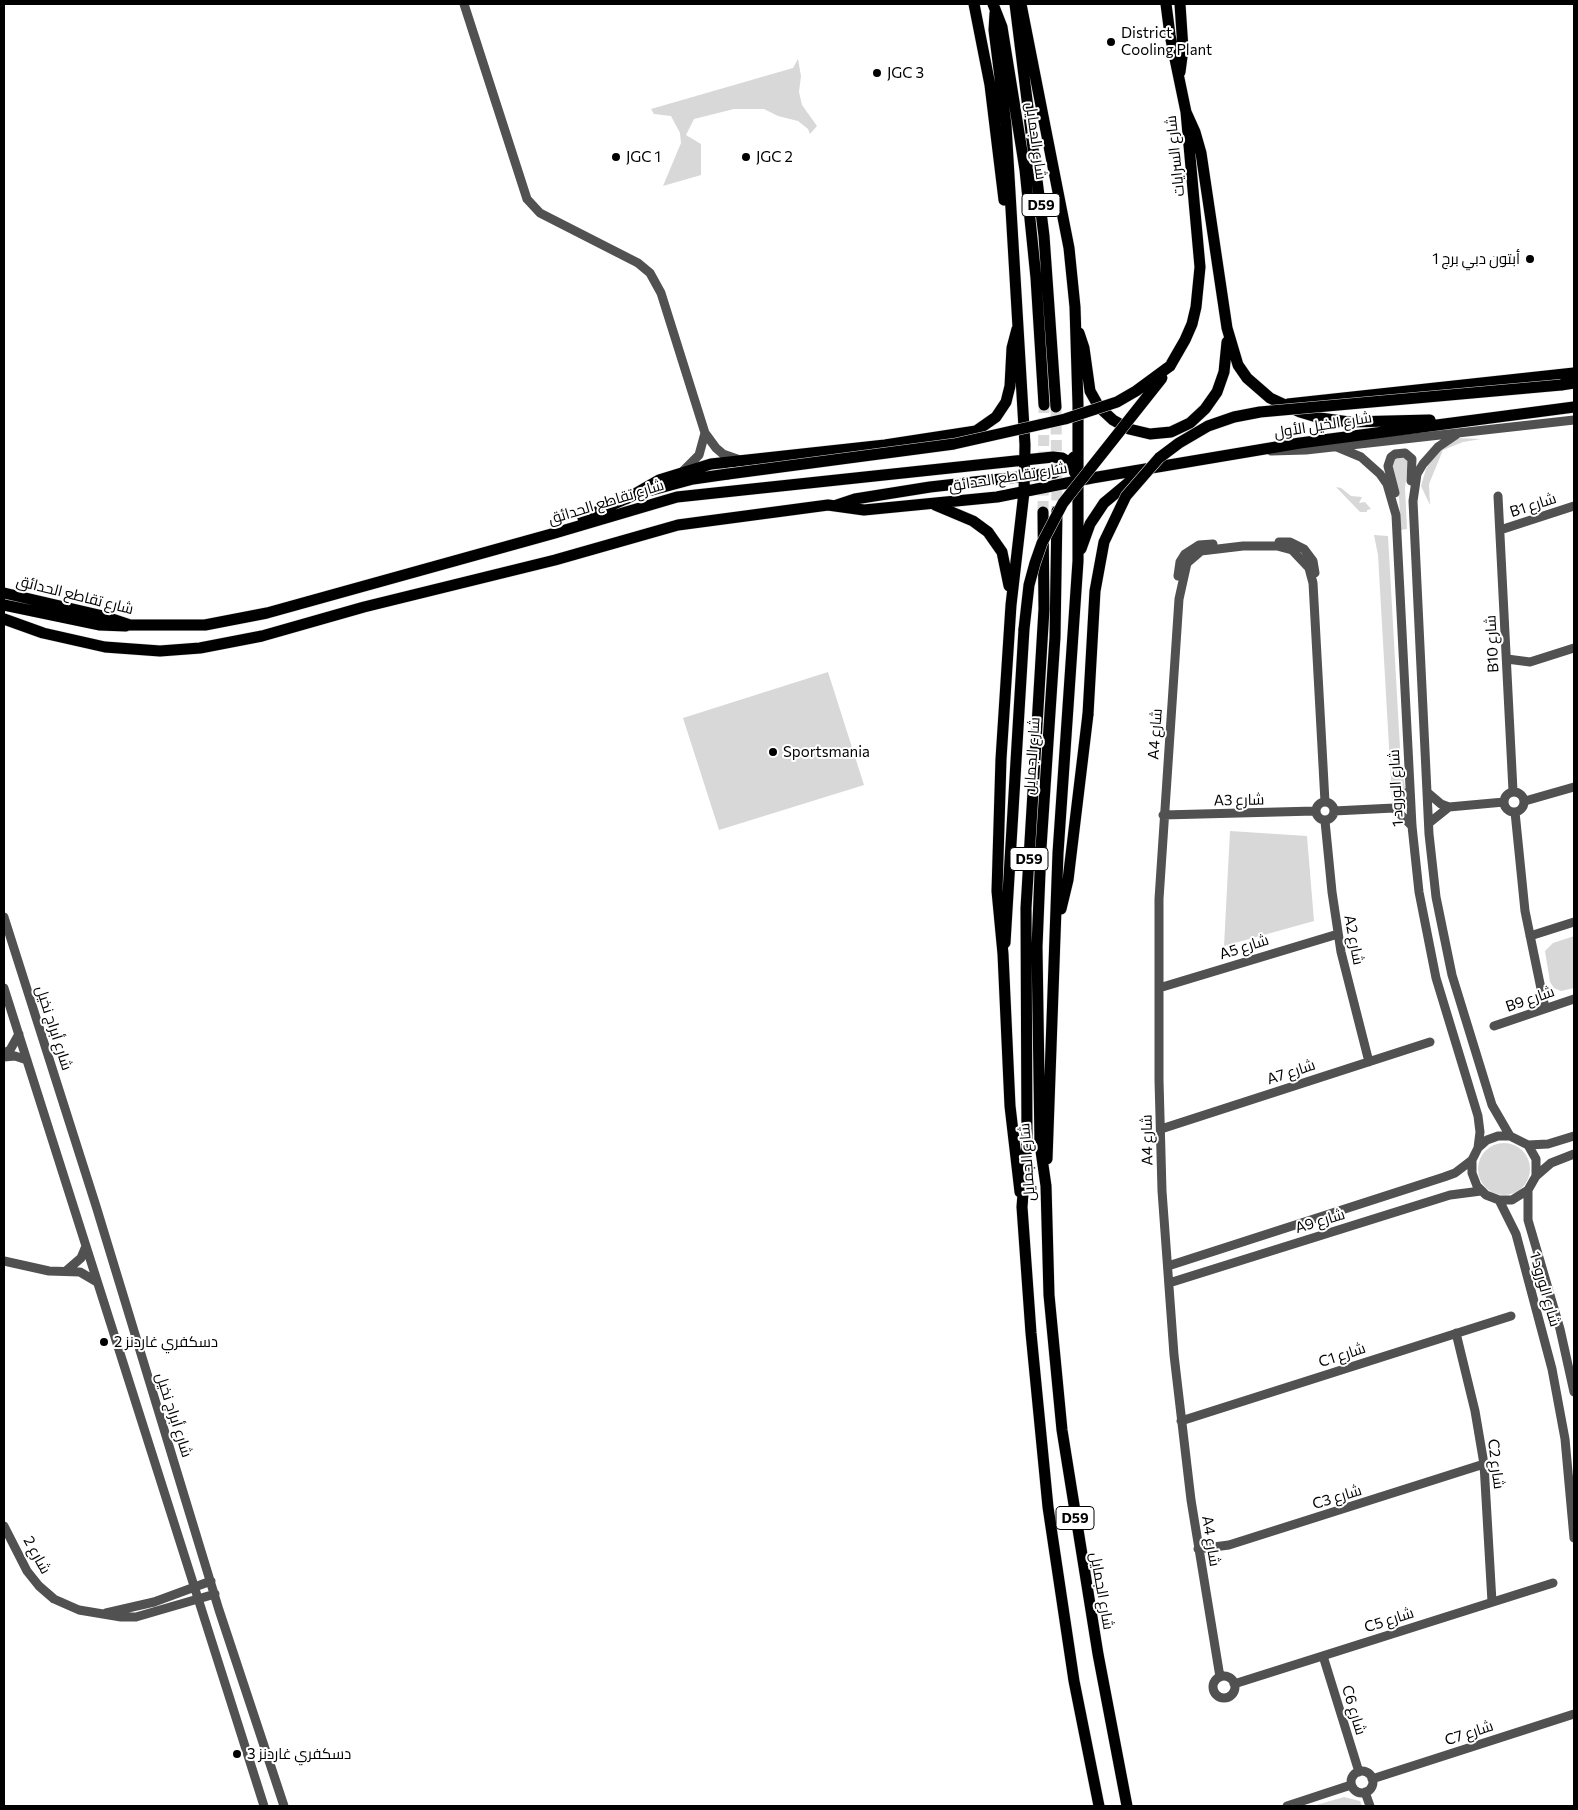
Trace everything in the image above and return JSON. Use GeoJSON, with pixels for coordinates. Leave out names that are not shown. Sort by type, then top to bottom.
{"type":"FeatureCollection","features":[{"type":"Feature","properties":{"kind":"main road"},"geometry":{"type":"LineString","coordinates":[[974,4],[990,85],[1003,197],[1012,220]]}},
{"type":"Feature","properties":{"kind":"main road","name":"شارع الجمايل"},"geometry":{"type":"LineString","coordinates":[[1015,4],[1043,227],[1052,322],[1056,408]]}},
{"type":"Feature","properties":{"kind":"main road"},"geometry":{"type":"LineString","coordinates":[[1021,4],[1066,229],[1073,287],[1079,446],[1078,561],[1058,853],[1046,1186]]}},
{"type":"Feature","properties":{"kind":"main road","name":"شارع السرايات"},"geometry":{"type":"LineString","coordinates":[[1003,954],[1008,918],[1024,629],[1028,592],[1035,564],[1042,543],[1064,503],[1170,366],[1185,340],[1196,306],[1199,247],[1186,112],[1170,35],[1166,4]]}},
{"type":"Feature","properties":{"kind":"main road"},"geometry":{"type":"LineString","coordinates":[[1179,76],[1183,49],[1180,4]]}},
{"type":"Feature","properties":{"kind":"main road"},"geometry":{"type":"LineString","coordinates":[[994,8],[994,30],[1006,125],[1020,323],[1025,461],[1024,492],[1011,605],[998,807],[997,891],[1003,954],[1010,1106],[1022,1207]]}},
{"type":"Feature","properties":{"kind":"main road","name":"شارع الجمايل"},"geometry":{"type":"LineString","coordinates":[[994,8],[1002,27],[1025,170],[1036,278],[1044,405]]}},
{"type":"Feature","properties":{"kind":"main road"},"geometry":{"type":"LineString","coordinates":[[1186,112],[1195,132],[1201,153],[1227,328],[1238,365],[1247,378],[1258,389],[1306,414],[1334,420],[1413,419],[1445,423]]}},
{"type":"Feature","properties":{"kind":"main road"},"geometry":{"type":"LineString","coordinates":[[555,534],[626,499],[648,485],[682,471],[741,460],[885,445],[976,431],[996,417],[1006,402],[1010,386],[1012,348],[1020,323]]}},
{"type":"Feature","properties":{"kind":"main road"},"geometry":{"type":"LineString","coordinates":[[1075,326],[1084,348],[1090,391],[1099,407],[1113,420],[1129,430],[1150,434],[1178,429],[1190,423],[1206,409],[1217,392],[1224,372],[1227,328]]}},
{"type":"Feature","properties":{"kind":"main road"},"geometry":{"type":"LineString","coordinates":[[626,499],[676,483],[728,474],[954,444],[1065,419],[1117,402],[1136,391],[1170,366]]}},
{"type":"Feature","properties":{"kind":"main road"},"geometry":{"type":"LineString","coordinates":[[1284,404],[1574,374]]}},
{"type":"Feature","properties":{"kind":"main road"},"geometry":{"type":"LineString","coordinates":[[1056,922],[1068,880],[1088,714],[1095,591],[1104,542],[1114,518],[1136,483],[1159,458],[1179,443],[1208,426],[1234,417],[1260,412],[1574,383]]}},
{"type":"Feature","properties":{"kind":"main road","name":"شارع الخيل الأول"},"geometry":{"type":"LineString","coordinates":[[1078,481],[1258,450],[1445,423],[1574,407]]}},
{"type":"Feature","properties":{"kind":"main road"},"geometry":{"type":"LineString","coordinates":[[837,505],[855,499],[930,487],[1054,473],[1070,463],[1079,446]]}},
{"type":"Feature","properties":{"kind":"main road","name":"شارع تقاطع الحدائق"},"geometry":{"type":"LineString","coordinates":[[4,593],[103,616],[130,625],[190,626],[252,617],[555,534],[644,506],[685,496],[1053,457],[1070,463],[1078,481],[1024,492],[934,504],[864,510],[837,505],[756,514],[662,528],[556,560],[354,610],[262,636],[200,648],[151,651],[105,647],[43,633],[4,620]]}},
{"type":"Feature","properties":{"kind":"main road"},"geometry":{"type":"LineString","coordinates":[[1078,561],[1088,530],[1104,503],[1130,480],[1144,471]]}},
{"type":"Feature","properties":{"kind":"main road"},"geometry":{"type":"LineString","coordinates":[[934,504],[973,521],[988,532],[996,541],[1005,563],[1011,605]]}},
{"type":"Feature","properties":{"kind":"main road","name":"شارع الجمايل"},"geometry":{"type":"LineString","coordinates":[[1057,510],[1055,637],[1040,848],[1037,947],[1038,1103],[1041,1165],[1046,1186],[1049,1295],[1063,1440],[1098,1654],[1127,1806]]}},
{"type":"Feature","properties":{"kind":"main road","name":"شارع الجمايل"},"geometry":{"type":"LineString","coordinates":[[1043,512],[1044,609],[1026,908],[1025,1024],[1028,1141],[1022,1207],[1031,1333],[1048,1507],[1074,1681],[1099,1806]]}},
{"type":"Feature","properties":{"kind":"main road"},"geometry":{"type":"LineString","coordinates":[[4,605],[100,625],[130,625]]}},
{"type":"Feature","properties":{"kind":"street"},"geometry":{"type":"LineString","coordinates":[[464,4],[527,199],[540,212],[631,260],[650,273],[660,293],[705,433],[723,454],[741,460]]}},
{"type":"Feature","properties":{"kind":"street"},"geometry":{"type":"LineString","coordinates":[[1258,450],[1290,452],[1574,420]]}},
{"type":"Feature","properties":{"kind":"street"},"geometry":{"type":"LineString","coordinates":[[682,471],[699,455],[705,433]]}},
{"type":"Feature","properties":{"kind":"street","name":"شارع الورود 1"},"geometry":{"type":"LineString","coordinates":[[1457,434],[1438,447],[1417,474],[1413,520],[1429,823],[1436,897],[1452,975],[1492,1105],[1510,1136]]}},
{"type":"Feature","properties":{"kind":"street","name":"شارع الورود 1"},"geometry":{"type":"LineString","coordinates":[[1337,447],[1361,457],[1380,474],[1387,484],[1396,515],[1412,826],[1419,892],[1429,948],[1447,1020],[1478,1116],[1480,1132],[1478,1148],[1472,1160]]}},
{"type":"Feature","properties":{"kind":"street"},"geometry":{"type":"LineString","coordinates":[[1396,515],[1395,491],[1388,466],[1391,457],[1400,452],[1409,455],[1413,464],[1410,500],[1413,520]]}},
{"type":"Feature","properties":{"kind":"street","name":"B10 شارع"},"geometry":{"type":"LineString","coordinates":[[1498,496],[1513,791]]}},
{"type":"Feature","properties":{"kind":"street","name":"B1 شارع"},"geometry":{"type":"LineString","coordinates":[[1500,530],[1574,506]]}},
{"type":"Feature","properties":{"kind":"street","name":"A4 شارع"},"geometry":{"type":"LineString","coordinates":[[1220,1677],[1198,1549],[1181,1421],[1169,1283],[1160,1129],[1159,899],[1163,815],[1179,599],[1177,580],[1180,562],[1191,548],[1199,545],[1216,544],[1268,546],[1283,542],[1298,545],[1304,549],[1313,561],[1325,802]]}},
{"type":"Feature","properties":{"kind":"street"},"geometry":{"type":"LineString","coordinates":[[1507,659],[1530,662],[1574,648]]}},
{"type":"Feature","properties":{"kind":"street"},"geometry":{"type":"LineString","coordinates":[[1525,801],[1574,787]]}},
{"type":"Feature","properties":{"kind":"street"},"geometry":{"type":"LineString","coordinates":[[1334,811],[1394,808],[1410,791]]}},
{"type":"Feature","properties":{"kind":"street"},"geometry":{"type":"LineString","coordinates":[[1515,812],[1508,809],[1504,802],[1506,795],[1513,791],[1521,794],[1525,801]]}},
{"type":"Feature","properties":{"kind":"street"},"geometry":{"type":"LineString","coordinates":[[1428,794],[1434,800],[1449,807],[1504,802]]}},
{"type":"Feature","properties":{"kind":"street"},"geometry":{"type":"LineString","coordinates":[[1515,812],[1522,808],[1525,801]]}},
{"type":"Feature","properties":{"kind":"street"},"geometry":{"type":"LineString","coordinates":[[1325,802],[1331,804],[1334,811],[1332,818],[1325,821],[1318,818],[1316,812],[1318,805],[1325,802]]}},
{"type":"Feature","properties":{"kind":"street"},"geometry":{"type":"LineString","coordinates":[[1429,823],[1449,807]]}},
{"type":"Feature","properties":{"kind":"street"},"geometry":{"type":"LineString","coordinates":[[1394,808],[1412,826]]}},
{"type":"Feature","properties":{"kind":"street","name":"A3 شارع"},"geometry":{"type":"LineString","coordinates":[[1163,815],[1316,812]]}},
{"type":"Feature","properties":{"kind":"street"},"geometry":{"type":"LineString","coordinates":[[1515,812],[1520,870],[1530,936],[1545,1008]]}},
{"type":"Feature","properties":{"kind":"street","name":"A2 شارع"},"geometry":{"type":"LineString","coordinates":[[1325,821],[1338,934],[1369,1062]]}},
{"type":"Feature","properties":{"kind":"street","name":"شارع أبراج نخيل"},"geometry":{"type":"LineString","coordinates":[[4,917],[96,1206],[215,1594],[284,1806]]}},
{"type":"Feature","properties":{"kind":"street"},"geometry":{"type":"LineString","coordinates":[[1530,936],[1574,922]]}},
{"type":"Feature","properties":{"kind":"street","name":"A5 شارع"},"geometry":{"type":"LineString","coordinates":[[1159,988],[1338,934]]}},
{"type":"Feature","properties":{"kind":"street"},"geometry":{"type":"LineString","coordinates":[[4,988],[264,1806]]}},
{"type":"Feature","properties":{"kind":"street","name":"B9 شارع"},"geometry":{"type":"LineString","coordinates":[[1494,1026],[1574,999]]}},
{"type":"Feature","properties":{"kind":"street"},"geometry":{"type":"LineString","coordinates":[[4,1053],[10,1050],[19,1034]]}},
{"type":"Feature","properties":{"kind":"street","name":"A7 شارع"},"geometry":{"type":"LineString","coordinates":[[1160,1129],[1430,1042]]}},
{"type":"Feature","properties":{"kind":"street"},"geometry":{"type":"LineString","coordinates":[[4,1057],[15,1056],[27,1060]]}},
{"type":"Feature","properties":{"kind":"street"},"geometry":{"type":"LineString","coordinates":[[1478,1148],[1492,1137],[1510,1136],[1528,1145],[1548,1144],[1574,1136]]}},
{"type":"Feature","properties":{"kind":"street"},"geometry":{"type":"LineString","coordinates":[[1528,1145],[1536,1160],[1536,1176]]}},
{"type":"Feature","properties":{"kind":"street"},"geometry":{"type":"LineString","coordinates":[[1536,1176],[1551,1163],[1574,1154]]}},
{"type":"Feature","properties":{"kind":"street"},"geometry":{"type":"LineString","coordinates":[[1472,1160],[1472,1173],[1481,1191],[1499,1200],[1512,1200],[1528,1190]]}},
{"type":"Feature","properties":{"kind":"street","name":"A9 شارع"},"geometry":{"type":"LineString","coordinates":[[1168,1266],[1450,1175],[1472,1160]]}},
{"type":"Feature","properties":{"kind":"street","name":"شارع الورود 1"},"geometry":{"type":"LineString","coordinates":[[1536,1176],[1528,1190],[1528,1220],[1560,1329],[1574,1392]]}},
{"type":"Feature","properties":{"kind":"street","name":"A9 شارع"},"geometry":{"type":"LineString","coordinates":[[1169,1283],[1450,1194],[1481,1191]]}},
{"type":"Feature","properties":{"kind":"street","name":"شارع الورود 1"},"geometry":{"type":"LineString","coordinates":[[1499,1200],[1516,1234],[1552,1369],[1565,1439],[1574,1538]]}},
{"type":"Feature","properties":{"kind":"street"},"geometry":{"type":"LineString","coordinates":[[66,1271],[80,1258],[86,1246]]}},
{"type":"Feature","properties":{"kind":"street"},"geometry":{"type":"LineString","coordinates":[[4,1261],[49,1271],[80,1272],[97,1282]]}},
{"type":"Feature","properties":{"kind":"street","name":"C1 شارع"},"geometry":{"type":"LineString","coordinates":[[1181,1421],[1511,1316]]}},
{"type":"Feature","properties":{"kind":"street","name":"C2 شارع"},"geometry":{"type":"LineString","coordinates":[[1456,1333],[1475,1412],[1484,1464],[1492,1602]]}},
{"type":"Feature","properties":{"kind":"street","name":"C3 شارع"},"geometry":{"type":"LineString","coordinates":[[1198,1549],[1230,1545],[1484,1464]]}},
{"type":"Feature","properties":{"kind":"street","name":"شارع 2"},"geometry":{"type":"LineString","coordinates":[[4,1526],[27,1571],[46,1593],[71,1608],[121,1617],[136,1617],[215,1594]]}},
{"type":"Feature","properties":{"kind":"street","name":"شارع 2"},"geometry":{"type":"LineString","coordinates":[[106,1614],[154,1602],[211,1580]]}},
{"type":"Feature","properties":{"kind":"street","name":"C5 شارع"},"geometry":{"type":"LineString","coordinates":[[1234,1684],[1552,1583]]}},
{"type":"Feature","properties":{"kind":"street","name":"C6 شارع"},"geometry":{"type":"LineString","coordinates":[[1323,1656],[1359,1772]]}},
{"type":"Feature","properties":{"kind":"street"},"geometry":{"type":"LineString","coordinates":[[1220,1677],[1229,1678],[1234,1684],[1234,1690],[1230,1696],[1220,1697],[1215,1693],[1213,1686],[1220,1677]]}},
{"type":"Feature","properties":{"kind":"street","name":"C7 شارع"},"geometry":{"type":"LineString","coordinates":[[1372,1780],[1574,1714]]}},
{"type":"Feature","properties":{"kind":"street"},"geometry":{"type":"LineString","coordinates":[[1359,1772],[1366,1773],[1372,1780],[1370,1788],[1365,1792],[1358,1792],[1350,1786],[1352,1778],[1359,1772]]}},
{"type":"Feature","properties":{"kind":"street"},"geometry":{"type":"LineString","coordinates":[[1287,1806],[1350,1786]]}},
{"type":"Feature","properties":{"kind":"street"},"geometry":{"type":"LineString","coordinates":[[1365,1792],[1370,1806]]}},
{"type":"Feature","properties":{"kind":"shaded area"},"geometry":{"type":"Polygon","coordinates":[[[798,59],[801,76],[799,92],[802,105],[817,126],[810,134],[808,129],[798,121],[778,116],[764,109],[734,109],[694,119],[686,135],[701,144],[701,175],[663,186],[681,143],[680,133],[671,116],[654,114],[651,109],[793,68],[798,59]]]}},
{"type":"Feature","properties":{"kind":"shaded area"},"geometry":{"type":"Polygon","coordinates":[[[1457,438],[1481,439],[1463,442],[1443,450],[1429,484],[1430,505],[1421,486],[1426,469],[1434,455],[1457,438]]]}},
{"type":"Feature","properties":{"kind":"shaded area"},"geometry":{"type":"Polygon","coordinates":[[[1404,456],[1408,462],[1405,488],[1407,529],[1401,530],[1399,498],[1390,461],[1391,459],[1404,456]]]}},
{"type":"Feature","properties":{"kind":"shaded area"},"geometry":{"type":"Polygon","coordinates":[[[1336,487],[1341,488],[1351,496],[1362,497],[1359,503],[1365,502],[1371,509],[1367,510],[1367,512],[1360,512],[1336,487]]]}},
{"type":"Feature","properties":{"kind":"shaded area"},"geometry":{"type":"Polygon","coordinates":[[[1374,535],[1388,536],[1401,766],[1403,768],[1405,788],[1402,797],[1392,799],[1378,555],[1374,535]]]}},
{"type":"Feature","properties":{"kind":"shaded area","name":"Sportsmania"},"geometry":{"type":"Polygon","coordinates":[[[828,672],[864,785],[719,830],[683,718],[828,672]]]}},
{"type":"Feature","properties":{"kind":"shaded area"},"geometry":{"type":"Polygon","coordinates":[[[1230,831],[1307,836],[1314,921],[1224,946],[1230,831]]]}},
{"type":"Feature","properties":{"kind":"shaded area"},"geometry":{"type":"Polygon","coordinates":[[[1574,936],[1574,988],[1561,991],[1554,988],[1550,982],[1545,951],[1553,943],[1574,936]]]}},
{"type":"Feature","properties":{"kind":"shaded area"},"geometry":{"type":"Polygon","coordinates":[[[1504,1143],[1514,1145],[1522,1151],[1528,1159],[1530,1169],[1528,1179],[1522,1187],[1514,1193],[1504,1195],[1494,1193],[1486,1187],[1480,1179],[1478,1169],[1480,1159],[1486,1151],[1494,1145],[1504,1143]]]}},
{"type":"Feature","properties":{"kind":"shaded area"},"geometry":{"type":"Polygon","coordinates":[[[1344,1797],[1360,1801],[1362,1806],[1313,1806],[1344,1797]]]}},
{"type":"Feature","properties":{"kind":"tunnel"},"geometry":{"type":"LineString","coordinates":[[1043,512],[1044,405]]}},
{"type":"Feature","properties":{"kind":"tunnel"},"geometry":{"type":"LineString","coordinates":[[1056,407],[1057,510]]}},
{"type":"Feature","properties":{"kind":"place","name":"District Cooling Plant"},"geometry":{"type":"Point","coordinates":[1111,42]}},
{"type":"Feature","properties":{"kind":"place","name":"JGC 3"},"geometry":{"type":"Point","coordinates":[877,73]}},
{"type":"Feature","properties":{"kind":"place","name":"JGC 1"},"geometry":{"type":"Point","coordinates":[616,157]}},
{"type":"Feature","properties":{"kind":"place","name":"JGC 2"},"geometry":{"type":"Point","coordinates":[746,157]}},
{"type":"Feature","properties":{"kind":"place","name":"أبتون دبي برج 1"},"geometry":{"type":"Point","coordinates":[1530,259]}},
{"type":"Feature","properties":{"kind":"place","name":"Sportsmania"},"geometry":{"type":"Point","coordinates":[773,752]}},
{"type":"Feature","properties":{"kind":"place","name":"دسكفري غاردنز 2"},"geometry":{"type":"Point","coordinates":[104,1342]}},
{"type":"Feature","properties":{"kind":"place","name":"دسكفري غاردنز 3"},"geometry":{"type":"Point","coordinates":[237,1754]}}]}
